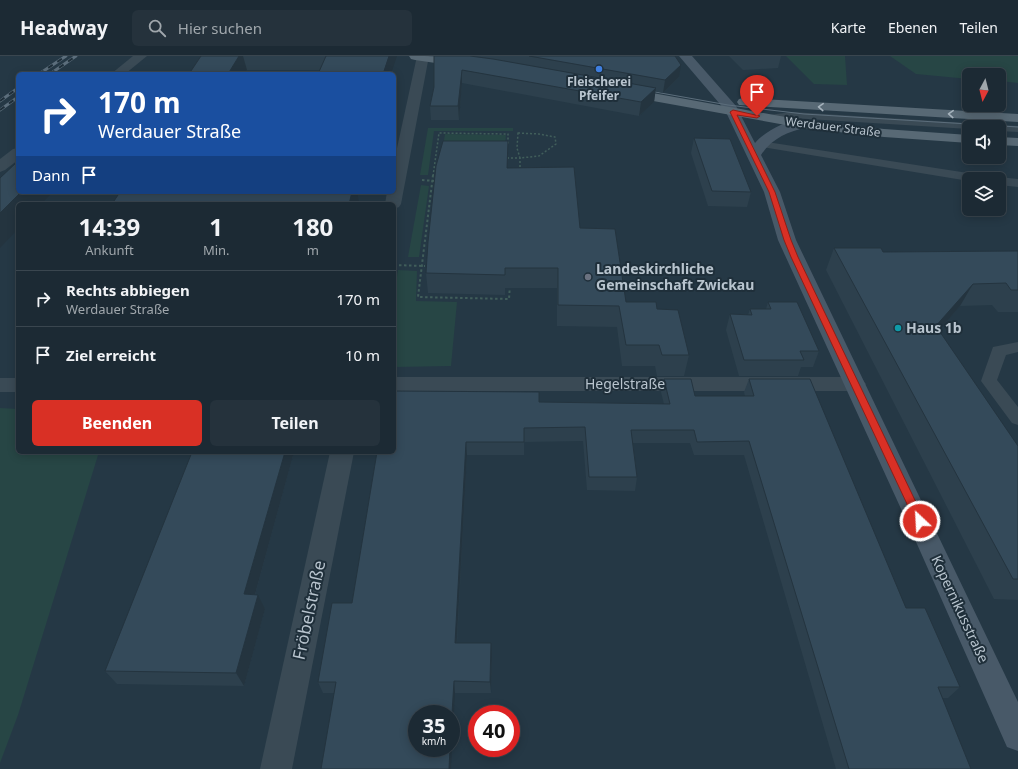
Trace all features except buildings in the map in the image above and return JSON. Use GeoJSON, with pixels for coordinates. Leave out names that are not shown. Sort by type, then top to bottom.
{"type":"FeatureCollection","features":[{"type":"Feature","properties":{"kind":"main road"},"geometry":{"type":"LineString","coordinates":[[415,56],[477,61],[464,56]]}},
{"type":"Feature","properties":{"kind":"main road","name":"Werdauer Straße"},"geometry":{"type":"LineString","coordinates":[[615,86],[729,106],[769,118],[797,119],[884,133],[962,139]]}},
{"type":"Feature","properties":{"kind":"main road","name":"Werdauer Straße"},"geometry":{"type":"LineString","coordinates":[[729,106],[766,103],[1018,118]]}},
{"type":"Feature","properties":{"kind":"main road"},"geometry":{"type":"LineString","coordinates":[[1006,141],[1018,142]]}},
{"type":"Feature","properties":{"kind":"street"},"geometry":{"type":"LineString","coordinates":[[120,72],[141,56]]}},
{"type":"Feature","properties":{"kind":"street"},"geometry":{"type":"LineString","coordinates":[[396,189],[423,56]]}},
{"type":"Feature","properties":{"kind":"street","name":"Kopernikusstraße"},"geometry":{"type":"LineString","coordinates":[[686,56],[729,106],[757,149],[787,240],[1018,736]]}},
{"type":"Feature","properties":{"kind":"street"},"geometry":{"type":"LineString","coordinates":[[757,149],[774,133],[797,119]]}},
{"type":"Feature","properties":{"kind":"street"},"geometry":{"type":"LineString","coordinates":[[0,167],[16,154]]}},
{"type":"Feature","properties":{"kind":"street","name":"Hegelstraße"},"geometry":{"type":"LineString","coordinates":[[396,384],[855,384]]}},
{"type":"Feature","properties":{"kind":"street"},"geometry":{"type":"LineString","coordinates":[[0,385],[16,385]]}},
{"type":"Feature","properties":{"kind":"street","name":"Fröbelstraße"},"geometry":{"type":"LineString","coordinates":[[276,769],[342,454]]}},
{"type":"Feature","properties":{"kind":"lane"},"geometry":{"type":"LineString","coordinates":[[766,103],[797,119],[962,126]]}},
{"type":"Feature","properties":{"kind":"lane"},"geometry":{"type":"LineString","coordinates":[[1006,128],[1018,129]]}},
{"type":"Feature","properties":{"kind":"lane","name":"Werdauer Straße"},"geometry":{"type":"LineString","coordinates":[[757,149],[788,149],[962,176]]}},
{"type":"Feature","properties":{"kind":"lane"},"geometry":{"type":"LineString","coordinates":[[1006,182],[1018,183]]}},
{"type":"Feature","properties":{"kind":"lane"},"geometry":{"type":"LineString","coordinates":[[1018,347],[999,351],[989,381],[1018,419]]}},
{"type":"Feature","properties":{"kind":"path"},"geometry":{"type":"LineString","coordinates":[[508,148],[508,134],[439,133],[418,297],[509,299],[510,284]]}},
{"type":"Feature","properties":{"kind":"path"},"geometry":{"type":"LineString","coordinates":[[505,158],[520,158],[539,156],[556,144],[555,137],[539,134],[518,133],[517,148],[520,158],[520,172]]}},
{"type":"Feature","properties":{"kind":"path"},"geometry":{"type":"LineString","coordinates":[[419,180],[439,181]]}},
{"type":"Feature","properties":{"kind":"path"},"geometry":{"type":"LineString","coordinates":[[396,265],[425,266]]}},
{"type":"Feature","properties":{"kind":"green space"},"geometry":{"type":"Polygon","coordinates":[[[786,56],[845,56],[847,85],[814,84],[786,56]]]}},
{"type":"Feature","properties":{"kind":"green space"},"geometry":{"type":"Polygon","coordinates":[[[890,56],[1018,56],[1018,83],[1006,82],[1006,68],[962,68],[962,78],[916,74],[890,56]]]}},
{"type":"Feature","properties":{"kind":"green space"},"geometry":{"type":"Polygon","coordinates":[[[428,128],[513,128],[513,131],[434,131],[428,175],[420,175],[428,128]]]}},
{"type":"Feature","properties":{"kind":"green space"},"geometry":{"type":"Polygon","coordinates":[[[445,134],[506,135],[504,153],[442,153],[445,134]]]}},
{"type":"Feature","properties":{"kind":"green space"},"geometry":{"type":"Polygon","coordinates":[[[421,185],[429,186],[419,257],[408,257],[421,185]]]}},
{"type":"Feature","properties":{"kind":"green space"},"geometry":{"type":"Polygon","coordinates":[[[398,270],[417,271],[416,301],[457,302],[451,366],[396,367],[396,284],[398,270]]]}},
{"type":"Feature","properties":{"kind":"green space"},"geometry":{"type":"Polygon","coordinates":[[[0,408],[16,409],[16,454],[98,454],[18,715],[0,763],[0,408]]]}},
{"type":"Feature","properties":{"kind":"tram line"},"geometry":{"type":"LineString","coordinates":[[644,90],[728,105],[804,114],[1018,127]]}},
{"type":"Feature","properties":{"kind":"railway"},"geometry":{"type":"LineString","coordinates":[[42,72],[66,56]]}},
{"type":"Feature","properties":{"kind":"railway"},"geometry":{"type":"LineString","coordinates":[[53,72],[76,56]]}},
{"type":"Feature","properties":{"kind":"railway"},"geometry":{"type":"LineString","coordinates":[[0,101],[16,89]]}},
{"type":"Feature","properties":{"kind":"railway"},"geometry":{"type":"LineString","coordinates":[[0,110],[16,98]]}},
{"type":"Feature","properties":{"kind":"place","name":"Fleischerei Pfeifer"},"geometry":{"type":"Point","coordinates":[599,69]}},
{"type":"Feature","properties":{"kind":"place","name":"Landeskirchliche Gemeinschaft Zwickau"},"geometry":{"type":"Point","coordinates":[588,277]}},
{"type":"Feature","properties":{"kind":"place","name":"Haus 1b"},"geometry":{"type":"Point","coordinates":[898,328]}},
{"type":"Feature","properties":{"kind":"route"},"geometry":{"type":"LineString","coordinates":[[757,116],[733,112],[772,192],[787,240],[920,521]]}}]}
